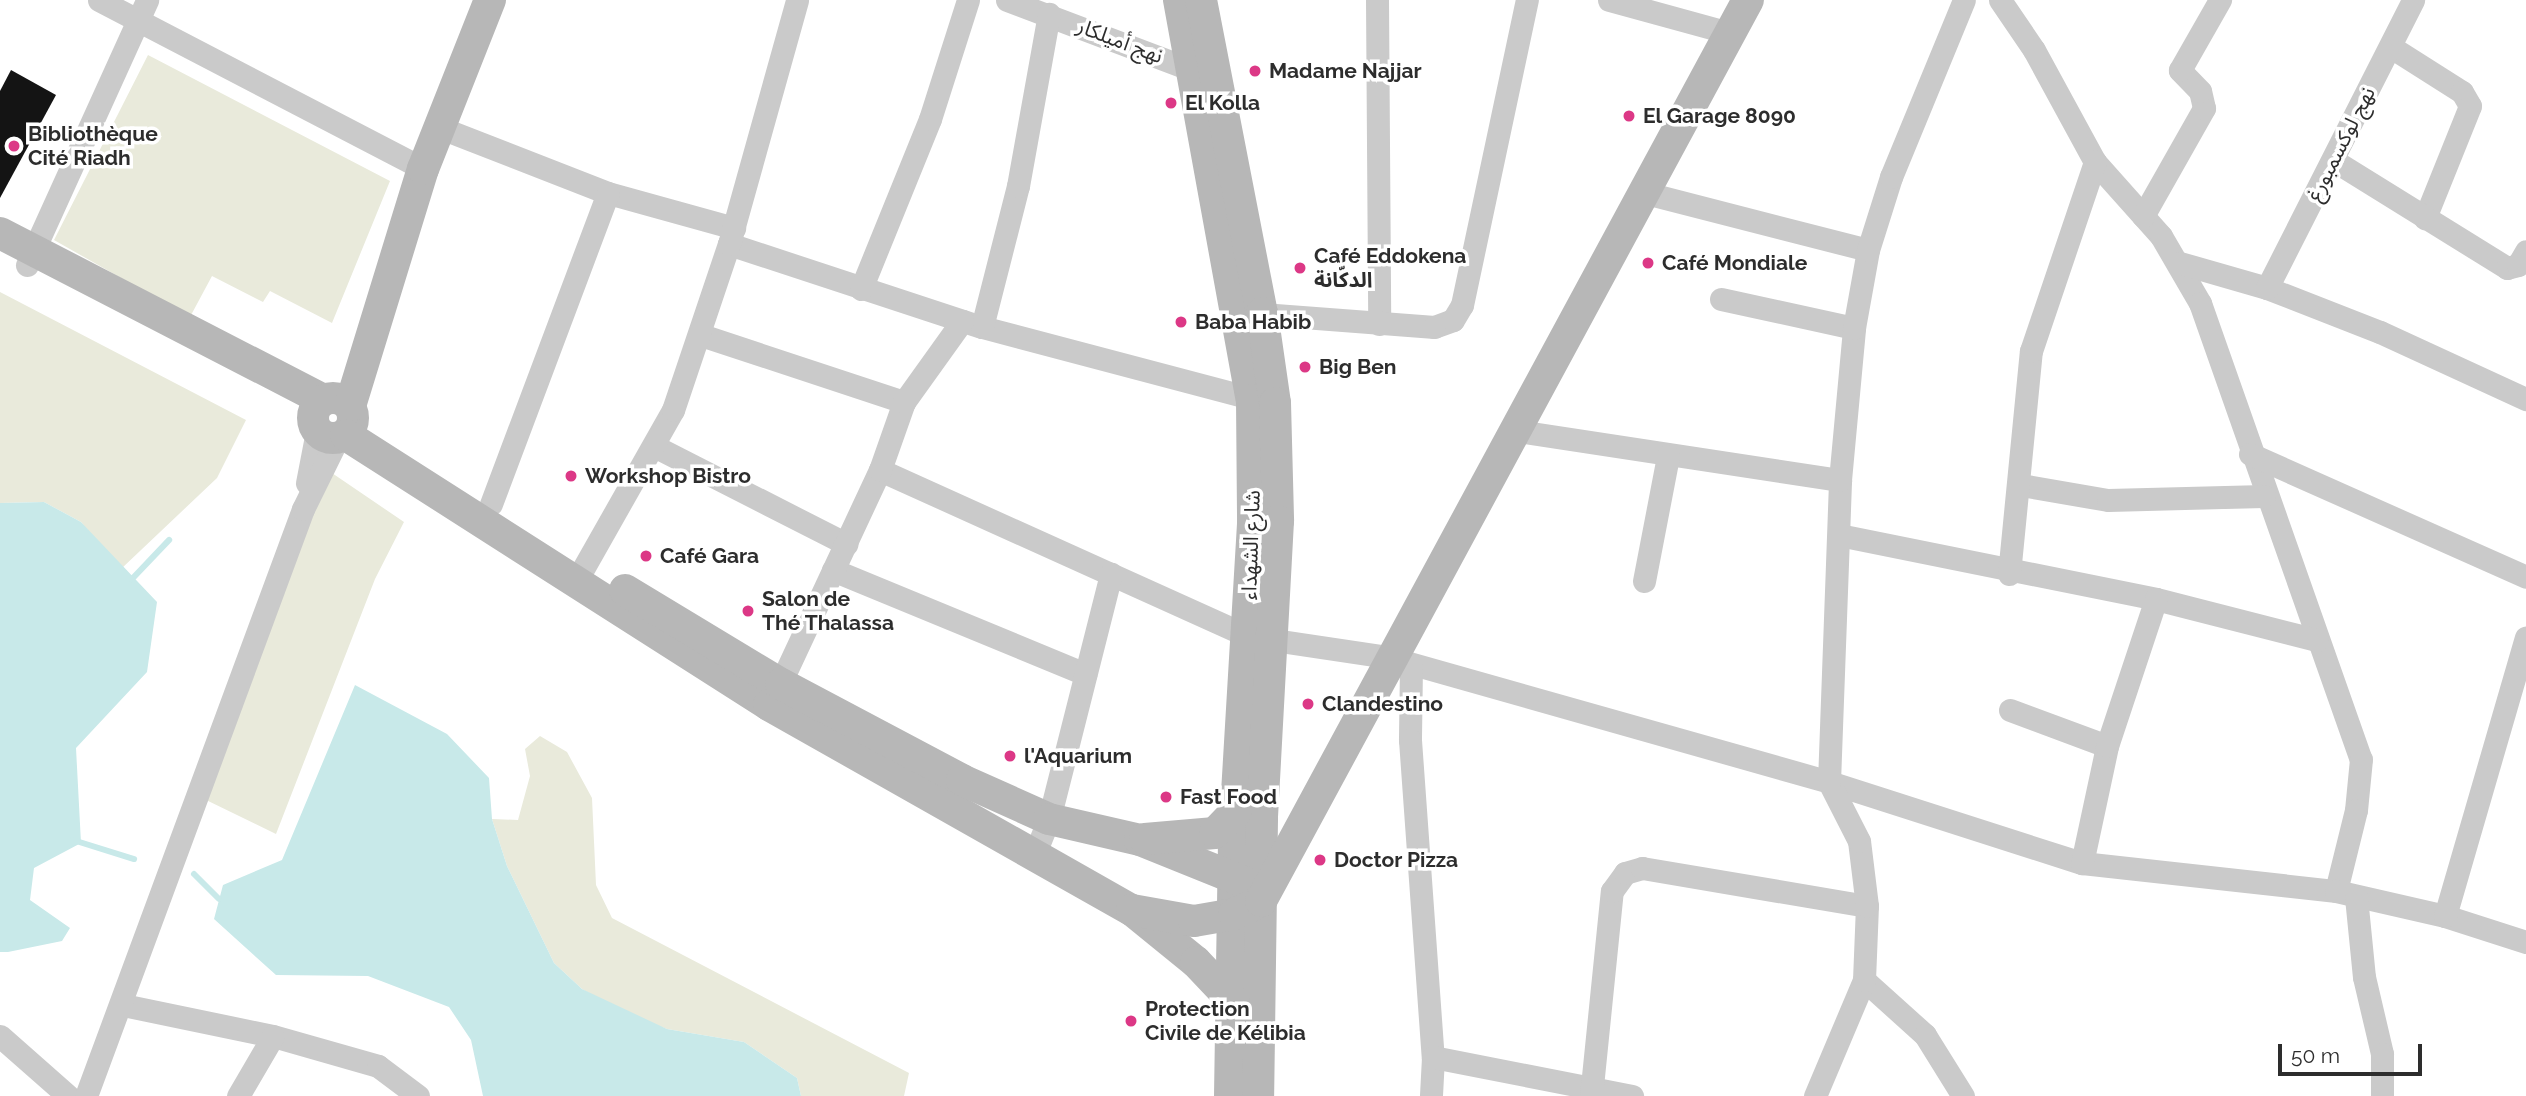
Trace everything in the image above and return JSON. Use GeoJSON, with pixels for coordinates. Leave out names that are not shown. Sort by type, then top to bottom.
{"type":"FeatureCollection","features":[{"type":"Feature","properties":{"kind":"street"},"geometry":{"type":"LineString","coordinates":[[99,0],[142,9],[423,169]]}},
{"type":"Feature","properties":{"kind":"street"},"geometry":{"type":"LineString","coordinates":[[86,1096],[122,1005],[334,418],[372,327],[423,169],[490,0]]}},
{"type":"Feature","properties":{"kind":"street"},"geometry":{"type":"LineString","coordinates":[[580,574],[654,446],[701,335],[797,0]]}},
{"type":"Feature","properties":{"kind":"street"},"geometry":{"type":"LineString","coordinates":[[861,289],[930,119],[968,0]]}},
{"type":"Feature","properties":{"kind":"street","name":"نهج أميلكار"},"geometry":{"type":"LineString","coordinates":[[1007,0],[1192,70]]}},
{"type":"Feature","properties":{"kind":"street","name":"شارع الشهداء"},"geometry":{"type":"LineString","coordinates":[[1179,0],[1192,70],[1251,313]]}},
{"type":"Feature","properties":{"kind":"street","name":"شارع الشهداء"},"geometry":{"type":"LineString","coordinates":[[1201,0],[1263,402],[1262,584],[1247,896],[1252,1094]]}},
{"type":"Feature","properties":{"kind":"street"},"geometry":{"type":"LineString","coordinates":[[1377,0],[1380,324]]}},
{"type":"Feature","properties":{"kind":"street"},"geometry":{"type":"LineString","coordinates":[[1251,313],[1380,324],[1444,325],[1462,305],[1527,0]]}},
{"type":"Feature","properties":{"kind":"street"},"geometry":{"type":"LineString","coordinates":[[1132,910],[1171,921],[1247,896],[1400,661],[1513,430],[1748,0]]}},
{"type":"Feature","properties":{"kind":"street"},"geometry":{"type":"LineString","coordinates":[[1815,1096],[1864,980],[1867,906],[1859,841],[1829,782],[1840,480],[1854,328],[1868,250],[1891,177],[1964,0]]}},
{"type":"Feature","properties":{"kind":"street"},"geometry":{"type":"LineString","coordinates":[[2000,0],[2034,50],[2095,162],[2180,263],[2200,303],[2264,496],[2361,759],[2346,894],[2382,1054],[2382,1096]]}},
{"type":"Feature","properties":{"kind":"street"},"geometry":{"type":"LineString","coordinates":[[2143,216],[2204,108],[2200,91],[2180,71],[2220,0]]}},
{"type":"Feature","properties":{"kind":"street","name":"نهج لوكسمبورغ"},"geometry":{"type":"LineString","coordinates":[[2267,288],[2413,0]]}},
{"type":"Feature","properties":{"kind":"street"},"geometry":{"type":"LineString","coordinates":[[1623,2],[1730,33]]}},
{"type":"Feature","properties":{"kind":"street"},"geometry":{"type":"LineString","coordinates":[[21,256],[142,9]]}},
{"type":"Feature","properties":{"kind":"street"},"geometry":{"type":"LineString","coordinates":[[775,695],[880,470],[904,402],[972,324],[1018,186],[1049,14]]}},
{"type":"Feature","properties":{"kind":"street"},"geometry":{"type":"LineString","coordinates":[[2391,47],[2462,92],[2470,106],[2425,218]]}},
{"type":"Feature","properties":{"kind":"street"},"geometry":{"type":"LineString","coordinates":[[441,128],[608,193],[731,236],[861,289],[972,324],[1263,402]]}},
{"type":"Feature","properties":{"kind":"street"},"geometry":{"type":"LineString","coordinates":[[2333,160],[2507,268],[2518,265],[2526,251]]}},
{"type":"Feature","properties":{"kind":"street"},"geometry":{"type":"LineString","coordinates":[[2009,573],[2021,485],[2031,351],[2095,162]]}},
{"type":"Feature","properties":{"kind":"street"},"geometry":{"type":"LineString","coordinates":[[1643,192],[1868,250]]}},
{"type":"Feature","properties":{"kind":"street"},"geometry":{"type":"LineString","coordinates":[[491,504],[608,193]]}},
{"type":"Feature","properties":{"kind":"street"},"geometry":{"type":"LineString","coordinates":[[0,233],[21,256],[169,328],[491,504],[580,574]]}},
{"type":"Feature","properties":{"kind":"street"},"geometry":{"type":"LineString","coordinates":[[2180,263],[2267,288],[2380,332],[2526,399]]}},
{"type":"Feature","properties":{"kind":"street"},"geometry":{"type":"LineString","coordinates":[[1721,299],[1854,328]]}},
{"type":"Feature","properties":{"kind":"street"},"geometry":{"type":"LineString","coordinates":[[701,335],[904,402]]}},
{"type":"Feature","properties":{"kind":"street"},"geometry":{"type":"LineString","coordinates":[[334,418],[775,695],[1132,910],[1196,962],[1234,1002]]}},
{"type":"Feature","properties":{"kind":"street"},"geometry":{"type":"LineString","coordinates":[[1513,430],[1668,456],[1840,480]]}},
{"type":"Feature","properties":{"kind":"street"},"geometry":{"type":"LineString","coordinates":[[654,446],[846,544]]}},
{"type":"Feature","properties":{"kind":"street"},"geometry":{"type":"LineString","coordinates":[[2250,454],[2526,577]]}},
{"type":"Feature","properties":{"kind":"street"},"geometry":{"type":"LineString","coordinates":[[1644,581],[1668,456]]}},
{"type":"Feature","properties":{"kind":"street"},"geometry":{"type":"LineString","coordinates":[[880,470],[1259,639],[1400,661],[1829,782],[2082,863],[2346,894],[2445,916],[2526,942]]}},
{"type":"Feature","properties":{"kind":"street"},"geometry":{"type":"LineString","coordinates":[[2021,485],[2108,500],[2264,496]]}},
{"type":"Feature","properties":{"kind":"street"},"geometry":{"type":"LineString","coordinates":[[1839,535],[2009,573],[2155,599],[2317,640]]}},
{"type":"Feature","properties":{"kind":"street"},"geometry":{"type":"LineString","coordinates":[[833,570],[1085,674]]}},
{"type":"Feature","properties":{"kind":"street"},"geometry":{"type":"LineString","coordinates":[[1035,853],[1049,819],[1111,574]]}},
{"type":"Feature","properties":{"kind":"street"},"geometry":{"type":"LineString","coordinates":[[2082,863],[2107,746],[2155,599]]}},
{"type":"Feature","properties":{"kind":"street"},"geometry":{"type":"LineString","coordinates":[[2445,916],[2526,638]]}},
{"type":"Feature","properties":{"kind":"street","name":"شارع الشهداء"},"geometry":{"type":"LineString","coordinates":[[1252,1094],[1233,1046],[1234,1002],[1247,896],[1236,811],[1259,639]]}},
{"type":"Feature","properties":{"kind":"street"},"geometry":{"type":"LineString","coordinates":[[1400,661],[1410,740],[1433,1057],[1431,1096]]}},
{"type":"Feature","properties":{"kind":"street"},"geometry":{"type":"LineString","coordinates":[[775,695],[1049,819],[1140,840],[1247,896]]}},
{"type":"Feature","properties":{"kind":"street"},"geometry":{"type":"LineString","coordinates":[[2010,710],[2107,746]]}},
{"type":"Feature","properties":{"kind":"street"},"geometry":{"type":"LineString","coordinates":[[1140,840],[1215,833],[1236,811]]}},
{"type":"Feature","properties":{"kind":"street"},"geometry":{"type":"LineString","coordinates":[[1591,1092],[1612,891],[1625,873],[1642,868],[1867,906]]}},
{"type":"Feature","properties":{"kind":"street"},"geometry":{"type":"LineString","coordinates":[[1864,980],[1925,1035],[1963,1096]]}},
{"type":"Feature","properties":{"kind":"street"},"geometry":{"type":"LineString","coordinates":[[122,1005],[273,1036],[378,1066],[418,1096]]}},
{"type":"Feature","properties":{"kind":"street"},"geometry":{"type":"LineString","coordinates":[[0,1036],[68,1096]]}},
{"type":"Feature","properties":{"kind":"street"},"geometry":{"type":"LineString","coordinates":[[238,1096],[273,1036]]}},
{"type":"Feature","properties":{"kind":"street"},"geometry":{"type":"LineString","coordinates":[[1433,1057],[1591,1092],[1632,1096]]}},
{"type":"Feature","properties":{"kind":"shaded area"},"geometry":{"type":"Polygon","coordinates":[[[148,55],[390,181],[332,323],[270,291],[263,302],[212,276],[190,317],[54,240],[148,55]]]}},
{"type":"Feature","properties":{"kind":"shaded area"},"geometry":{"type":"Polygon","coordinates":[[[0,292],[246,420],[217,478],[121,569],[81,522],[44,502],[0,503],[0,292]]]}},
{"type":"Feature","properties":{"kind":"shaded area"},"geometry":{"type":"Polygon","coordinates":[[[329,471],[404,522],[375,579],[276,834],[202,798],[329,471]]]}},
{"type":"Feature","properties":{"kind":"shaded area"},"geometry":{"type":"Polygon","coordinates":[[[540,736],[567,752],[592,798],[596,885],[612,918],[909,1073],[904,1096],[801,1096],[797,1078],[744,1042],[667,1029],[619,1011],[582,989],[554,963],[507,866],[492,819],[518,820],[530,776],[525,749],[540,736]]]}},
{"type":"Feature","properties":{"kind":"water"},"geometry":{"type":"Polygon","coordinates":[[[44,502],[81,522],[157,602],[147,672],[76,748],[81,843],[34,868],[30,900],[70,928],[62,941],[0,952],[0,503],[44,502]]]}},
{"type":"Feature","properties":{"kind":"water"},"geometry":{"type":"Polygon","coordinates":[[[355,685],[447,734],[489,778],[492,819],[507,866],[554,963],[582,989],[667,1029],[744,1042],[797,1078],[801,1096],[483,1096],[471,1040],[449,1007],[368,976],[276,975],[214,919],[223,885],[282,860],[355,685]]]}},
{"type":"Feature","properties":{"kind":"building","name":"Bibliothèque Cité Riadh"},"geometry":{"type":"Polygon","coordinates":[[[11,70],[56,95],[0,198],[0,91],[11,70]]]}},
{"type":"Feature","properties":{"kind":"waterway"},"geometry":{"type":"LineString","coordinates":[[132,579],[169,540]]}},
{"type":"Feature","properties":{"kind":"waterway"},"geometry":{"type":"LineString","coordinates":[[73,840],[134,859]]}},
{"type":"Feature","properties":{"kind":"waterway"},"geometry":{"type":"LineString","coordinates":[[194,874],[219,899]]}},
{"type":"Feature","properties":{"kind":"place","name":"Madame Najjar"},"geometry":{"type":"Point","coordinates":[1255,71]}},
{"type":"Feature","properties":{"kind":"place","name":"El Kolla"},"geometry":{"type":"Point","coordinates":[1171,103]}},
{"type":"Feature","properties":{"kind":"place","name":"El Garage 8090"},"geometry":{"type":"Point","coordinates":[1629,116]}},
{"type":"Feature","properties":{"kind":"place","name":"Bibliothèque Cité Riadh"},"geometry":{"type":"Point","coordinates":[14,146]}},
{"type":"Feature","properties":{"kind":"place","name":"Café Mondiale"},"geometry":{"type":"Point","coordinates":[1648,263]}},
{"type":"Feature","properties":{"kind":"place","name":"Café Eddokena الدكّانة"},"geometry":{"type":"Point","coordinates":[1300,268]}},
{"type":"Feature","properties":{"kind":"place","name":"Baba Habib"},"geometry":{"type":"Point","coordinates":[1181,322]}},
{"type":"Feature","properties":{"kind":"place","name":"Big Ben"},"geometry":{"type":"Point","coordinates":[1305,367]}},
{"type":"Feature","properties":{"kind":"place","name":"Workshop Bistro"},"geometry":{"type":"Point","coordinates":[571,476]}},
{"type":"Feature","properties":{"kind":"place","name":"Café Gara"},"geometry":{"type":"Point","coordinates":[646,556]}},
{"type":"Feature","properties":{"kind":"place","name":"Salon de Thé Thalassa"},"geometry":{"type":"Point","coordinates":[748,611]}},
{"type":"Feature","properties":{"kind":"place","name":"Clandestino"},"geometry":{"type":"Point","coordinates":[1308,704]}},
{"type":"Feature","properties":{"kind":"place","name":"l'Aquarium"},"geometry":{"type":"Point","coordinates":[1010,756]}},
{"type":"Feature","properties":{"kind":"place","name":"Fast Food"},"geometry":{"type":"Point","coordinates":[1166,797]}},
{"type":"Feature","properties":{"kind":"place","name":"Doctor Pizza"},"geometry":{"type":"Point","coordinates":[1320,860]}},
{"type":"Feature","properties":{"kind":"place","name":"Protection Civile de Kélibia"},"geometry":{"type":"Point","coordinates":[1131,1021]}}]}
